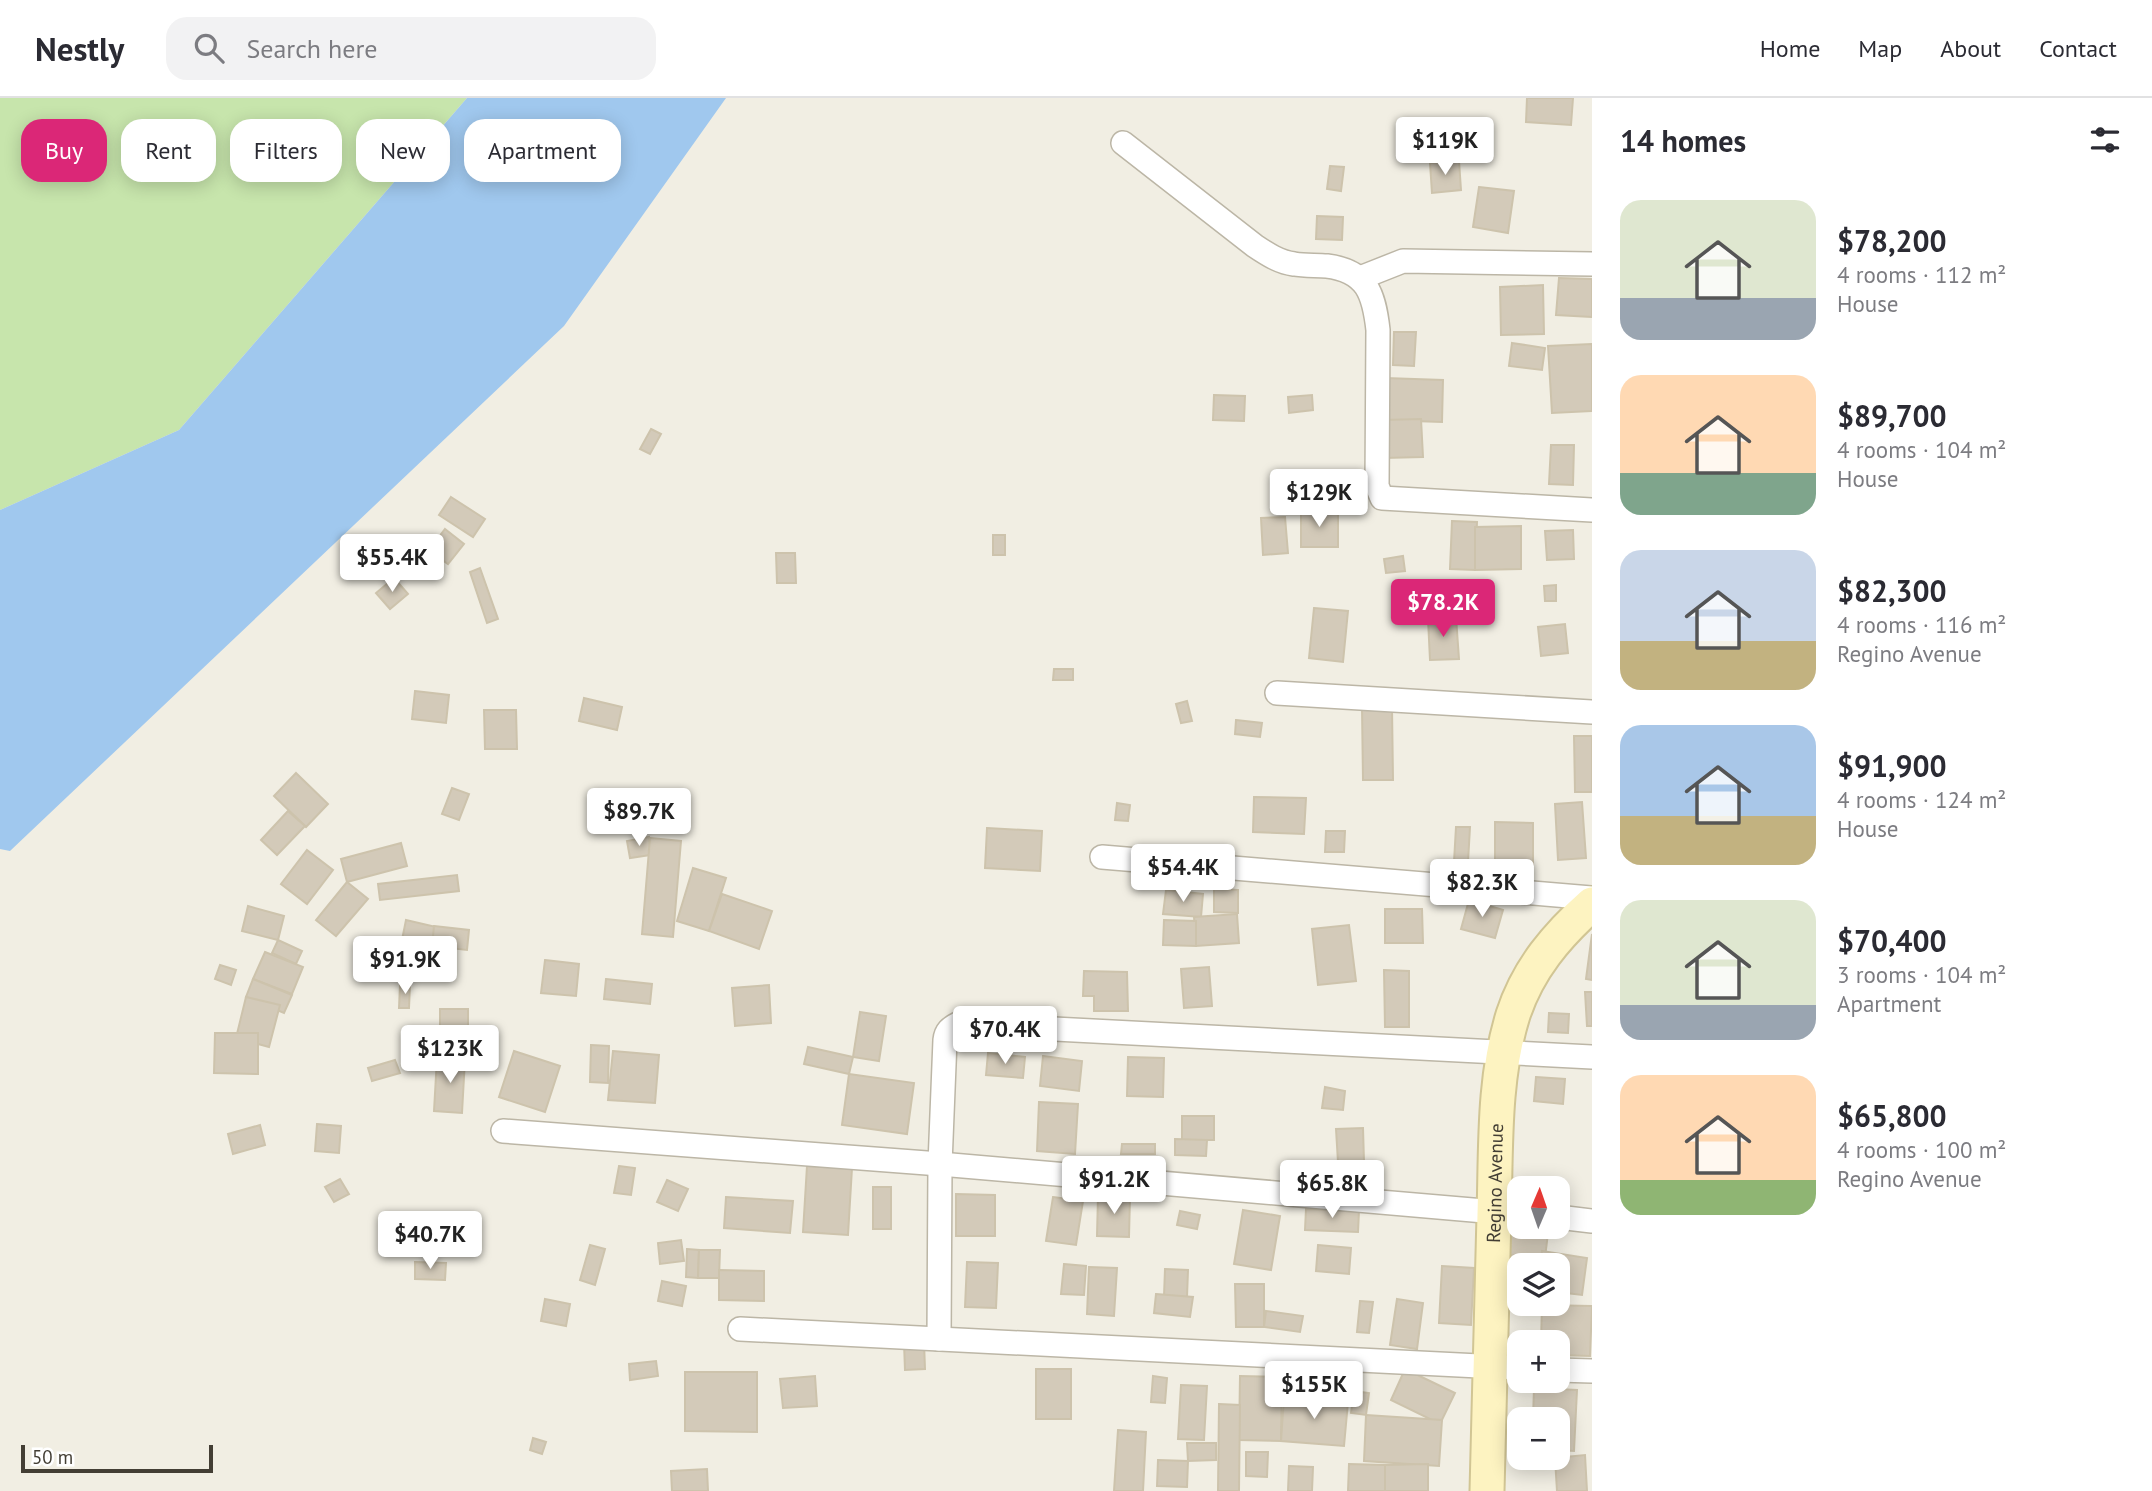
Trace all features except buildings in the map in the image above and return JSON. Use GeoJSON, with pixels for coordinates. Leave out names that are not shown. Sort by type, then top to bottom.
{"type":"FeatureCollection","features":[{"type":"Feature","properties":{"kind":"street"},"geometry":{"type":"LineString","coordinates":[[1123,143],[1275,259],[1294,264],[1345,269],[1360,278],[1370,292],[1378,330],[1377,486],[1382,498],[1592,510]]}},
{"type":"Feature","properties":{"kind":"street"},"geometry":{"type":"LineString","coordinates":[[1360,278],[1403,261],[1592,264]]}},
{"type":"Feature","properties":{"kind":"street"},"geometry":{"type":"LineString","coordinates":[[1277,693],[1592,712]]}},
{"type":"Feature","properties":{"kind":"street"},"geometry":{"type":"LineString","coordinates":[[1102,858],[1592,898]]}},
{"type":"Feature","properties":{"kind":"street","name":"Regino Avenue"},"geometry":{"type":"LineString","coordinates":[[1487,1491],[1504,1367],[1506,1213],[1496,1133],[1504,1054],[1514,1014],[1526,984],[1544,953],[1568,925],[1592,904]]}},
{"type":"Feature","properties":{"kind":"street"},"geometry":{"type":"LineString","coordinates":[[939,1339],[940,1164],[945,1040],[951,1027],[958,1024],[1592,1057]]}},
{"type":"Feature","properties":{"kind":"street"},"geometry":{"type":"LineString","coordinates":[[503,1131],[940,1164],[1506,1213]]}},
{"type":"Feature","properties":{"kind":"street"},"geometry":{"type":"LineString","coordinates":[[1570,1218],[1592,1221]]}},
{"type":"Feature","properties":{"kind":"street"},"geometry":{"type":"LineString","coordinates":[[740,1329],[1504,1367]]}},
{"type":"Feature","properties":{"kind":"street"},"geometry":{"type":"LineString","coordinates":[[1570,1370],[1592,1371]]}},
{"type":"Feature","properties":{"kind":"green space"},"geometry":{"type":"Polygon","coordinates":[[[0,98],[467,98],[449,119],[356,119],[356,182],[394,182],[179,430],[0,510],[0,98]]]}},
{"type":"Feature","properties":{"kind":"water"},"geometry":{"type":"Polygon","coordinates":[[[467,98],[726,98],[564,326],[10,851],[0,849],[0,510],[179,430],[394,182],[450,182],[449,119],[467,98]]]}}]}
